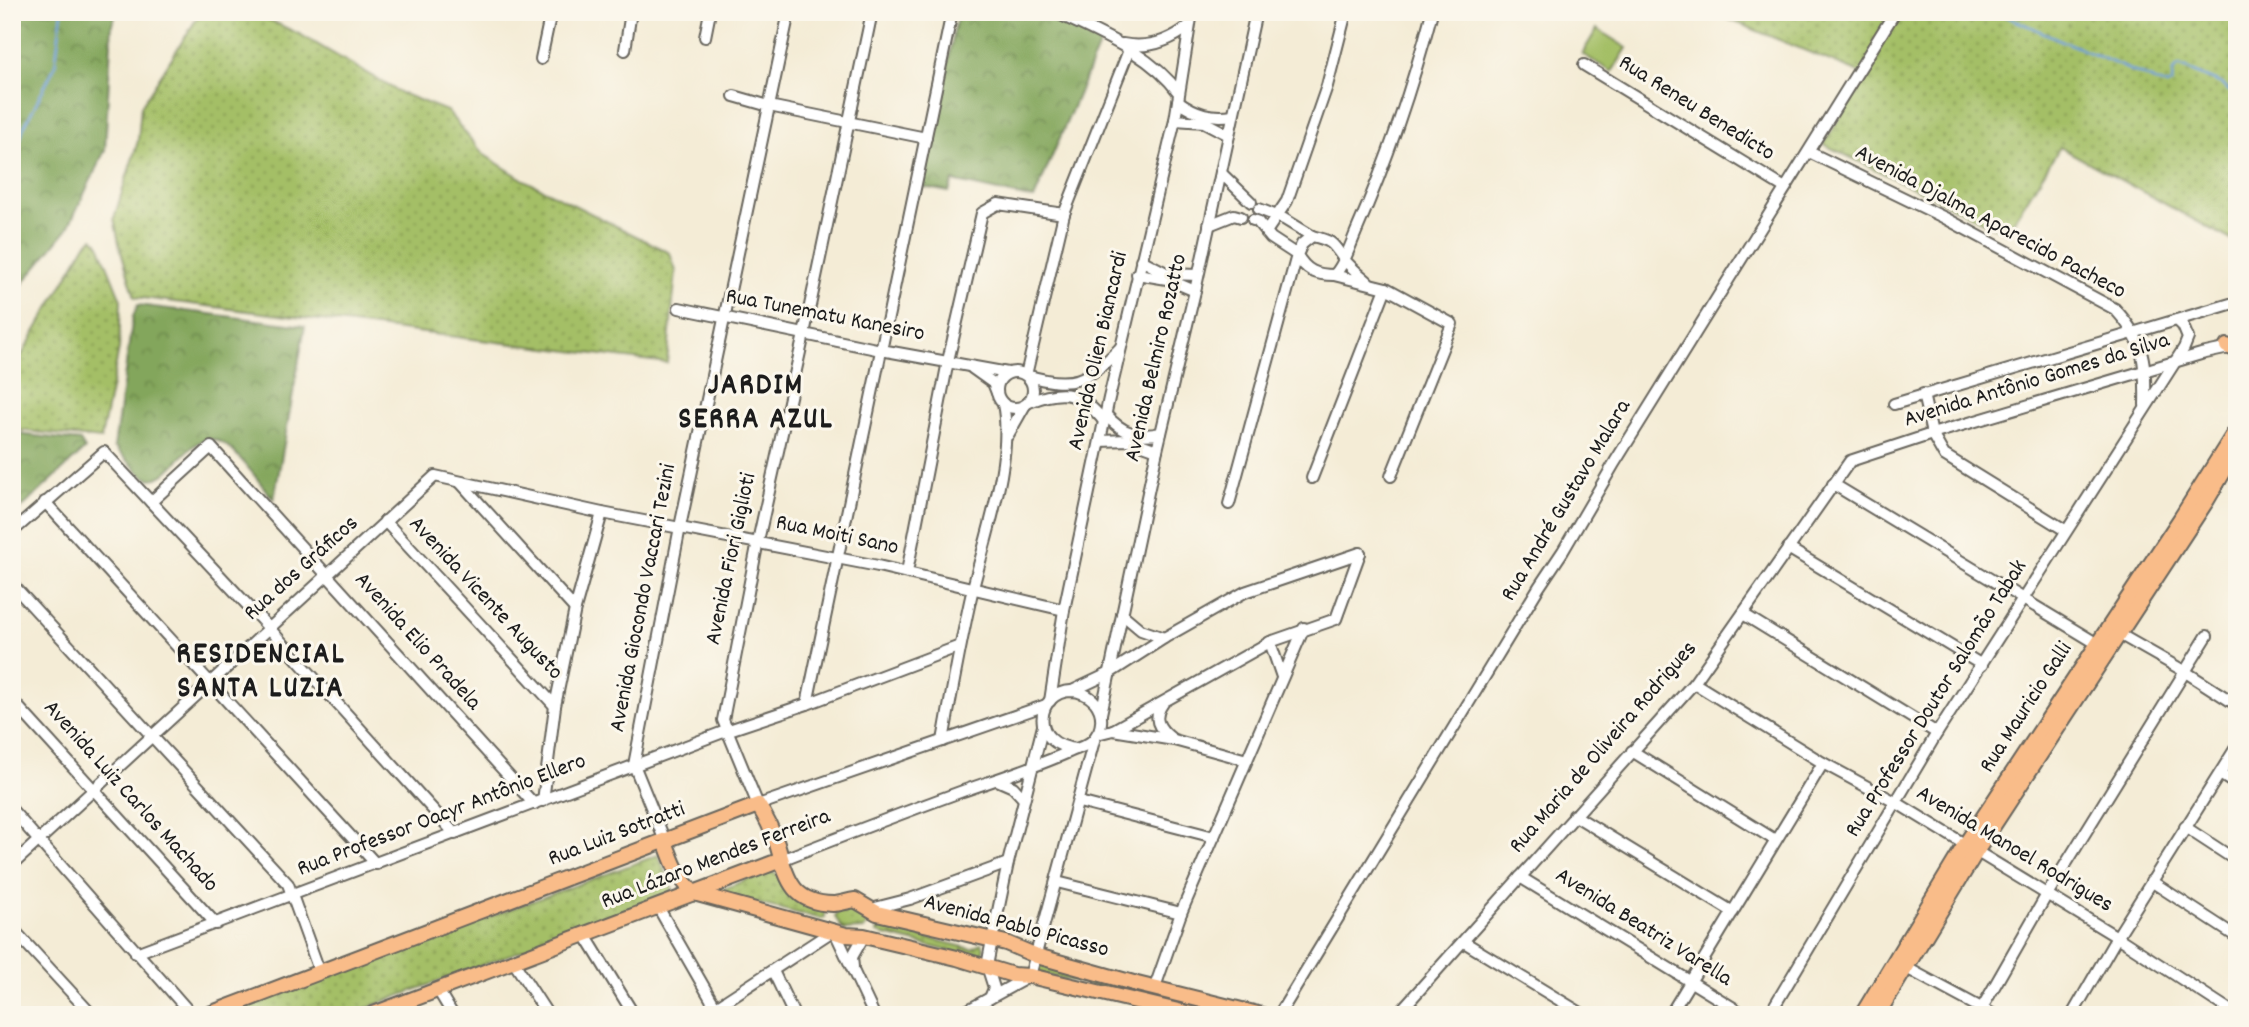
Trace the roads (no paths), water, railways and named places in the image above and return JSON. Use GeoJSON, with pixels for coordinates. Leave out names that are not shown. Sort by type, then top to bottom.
{"type":"FeatureCollection","features":[{"type":"Feature","properties":{"kind":"main road","name":"Rua Mauricio Galli"},"geometry":{"type":"LineString","coordinates":[[1861,1015],[1900,964],[2096,643],[2181,518],[2237,429]]}},
{"type":"Feature","properties":{"kind":"main road","name":"Rua Mauricio Galli"},"geometry":{"type":"LineString","coordinates":[[1971,848],[2119,634],[2207,500],[2237,449]]}},
{"type":"Feature","properties":{"kind":"main road","name":"Rua Luiz Sotratti"},"geometry":{"type":"LineString","coordinates":[[207,1015],[758,805]]}},
{"type":"Feature","properties":{"kind":"main road","name":"Avenida Fiori Giglioti"},"geometry":{"type":"LineString","coordinates":[[758,805],[766,818],[781,860]]}},
{"type":"Feature","properties":{"kind":"main road","name":"Avenida Giocondo Vaccari Tezini"},"geometry":{"type":"LineString","coordinates":[[665,841],[682,882],[694,893]]}},
{"type":"Feature","properties":{"kind":"main road","name":"Rua Lázaro Mendes Ferreira"},"geometry":{"type":"LineString","coordinates":[[371,1015],[781,860]]}},
{"type":"Feature","properties":{"kind":"main road","name":"Avenida Pablo Picasso"},"geometry":{"type":"LineString","coordinates":[[781,860],[790,884],[799,895],[823,903],[837,904],[855,900],[873,911],[1023,948],[1037,956],[1262,1015]]}},
{"type":"Feature","properties":{"kind":"main road","name":"Avenida Pablo Picasso"},"geometry":{"type":"LineString","coordinates":[[694,893],[846,935],[864,936],[987,966],[1013,975],[1030,976],[1195,1015]]}},
{"type":"Feature","properties":{"kind":"main road"},"geometry":{"type":"LineString","coordinates":[[834,930],[831,922],[837,904]]}},
{"type":"Feature","properties":{"kind":"main road"},"geometry":{"type":"LineString","coordinates":[[864,936],[871,930],[873,911]]}},
{"type":"Feature","properties":{"kind":"main road","name":"Rua Mauricio Galli"},"geometry":{"type":"LineString","coordinates":[[1877,1015],[1900,964]]}},
{"type":"Feature","properties":{"kind":"street"},"geometry":{"type":"LineString","coordinates":[[541,59],[551,12]]}},
{"type":"Feature","properties":{"kind":"street"},"geometry":{"type":"LineString","coordinates":[[625,50],[631,12]]}},
{"type":"Feature","properties":{"kind":"street"},"geometry":{"type":"LineString","coordinates":[[705,37],[710,12]]}},
{"type":"Feature","properties":{"kind":"street","name":"Avenida Giocondo Vaccari Tezini"},"geometry":{"type":"LineString","coordinates":[[665,841],[634,765],[680,527],[789,12]]}},
{"type":"Feature","properties":{"kind":"street","name":"Avenida Fiori Giglioti"},"geometry":{"type":"LineString","coordinates":[[758,805],[723,720],[758,541],[872,12]]}},
{"type":"Feature","properties":{"kind":"street"},"geometry":{"type":"LineString","coordinates":[[807,704],[952,12]]}},
{"type":"Feature","properties":{"kind":"street"},"geometry":{"type":"LineString","coordinates":[[1055,12],[1156,66],[1190,110],[1219,117],[1233,115]]}},
{"type":"Feature","properties":{"kind":"street","name":"Avenida Olien Biancardi"},"geometry":{"type":"LineString","coordinates":[[1048,703],[1064,610],[1120,348],[1175,120],[1192,12]]}},
{"type":"Feature","properties":{"kind":"street","name":"Avenida Belmiro Rozatto"},"geometry":{"type":"LineString","coordinates":[[1101,714],[1157,450],[1256,12]]}},
{"type":"Feature","properties":{"kind":"street"},"geometry":{"type":"LineString","coordinates":[[1266,232],[1287,201],[1327,86],[1346,12]]}},
{"type":"Feature","properties":{"kind":"street"},"geometry":{"type":"LineString","coordinates":[[1334,275],[1341,268],[1403,114],[1432,12]]}},
{"type":"Feature","properties":{"kind":"street","name":"Rua André Gustavo Malara"},"geometry":{"type":"LineString","coordinates":[[1279,1015],[1615,462],[1895,12]]}},
{"type":"Feature","properties":{"kind":"street"},"geometry":{"type":"LineString","coordinates":[[1116,43],[1156,45],[1168,41],[1189,26]]}},
{"type":"Feature","properties":{"kind":"street"},"geometry":{"type":"LineString","coordinates":[[1006,437],[1032,397],[1033,385],[1026,375],[1064,214],[1129,50]]}},
{"type":"Feature","properties":{"kind":"street","name":"Rua Reneu Benedicto"},"geometry":{"type":"LineString","coordinates":[[1584,65],[1785,188]]}},
{"type":"Feature","properties":{"kind":"street"},"geometry":{"type":"LineString","coordinates":[[734,96],[769,106],[926,138]]}},
{"type":"Feature","properties":{"kind":"street"},"geometry":{"type":"LineString","coordinates":[[1175,120],[1204,122],[1229,135]]}},
{"type":"Feature","properties":{"kind":"street","name":"Avenida Djalma Aparecido Pacheco"},"geometry":{"type":"LineString","coordinates":[[1810,152],[1945,218],[2115,309],[2134,331],[2146,371]]}},
{"type":"Feature","properties":{"kind":"street"},"geometry":{"type":"LineString","coordinates":[[1221,173],[1251,202],[1312,236],[1336,245],[1343,258],[1368,282]]}},
{"type":"Feature","properties":{"kind":"street"},"geometry":{"type":"LineString","coordinates":[[1243,218],[1251,202]]}},
{"type":"Feature","properties":{"kind":"street"},"geometry":{"type":"LineString","coordinates":[[907,572],[948,361],[982,213],[998,204],[1064,214]]}},
{"type":"Feature","properties":{"kind":"street"},"geometry":{"type":"LineString","coordinates":[[1209,225],[1243,218],[1257,221],[1282,247],[1297,255],[1306,269],[1386,288],[1452,324],[1391,476]]}},
{"type":"Feature","properties":{"kind":"street"},"geometry":{"type":"LineString","coordinates":[[1336,245],[1355,234]]}},
{"type":"Feature","properties":{"kind":"street"},"geometry":{"type":"LineString","coordinates":[[1229,504],[1288,284],[1302,244],[1312,236]]}},
{"type":"Feature","properties":{"kind":"street"},"geometry":{"type":"LineString","coordinates":[[1141,260],[1168,274],[1198,275]]}},
{"type":"Feature","properties":{"kind":"street"},"geometry":{"type":"LineString","coordinates":[[1288,284],[1306,269]]}},
{"type":"Feature","properties":{"kind":"street"},"geometry":{"type":"LineString","coordinates":[[1137,274],[1167,279],[1195,291]]}},
{"type":"Feature","properties":{"kind":"street"},"geometry":{"type":"LineString","coordinates":[[1312,478],[1386,288]]}},
{"type":"Feature","properties":{"kind":"street","name":"Avenida Antônio Gomes da Silva"},"geometry":{"type":"LineString","coordinates":[[1894,404],[2237,302]]}},
{"type":"Feature","properties":{"kind":"street","name":"Rua Tunematu Kanesiro"},"geometry":{"type":"LineString","coordinates":[[679,308],[1008,373]]}},
{"type":"Feature","properties":{"kind":"street","name":"Rua Professor Doutor Salomão Tabak"},"geometry":{"type":"LineString","coordinates":[[1769,1015],[1937,733],[2024,600],[2065,530],[2145,407],[2168,365],[2184,348],[2188,338],[2177,320]]}},
{"type":"Feature","properties":{"kind":"street"},"geometry":{"type":"LineString","coordinates":[[2138,345],[2168,365]]}},
{"type":"Feature","properties":{"kind":"street"},"geometry":{"type":"LineString","coordinates":[[943,741],[960,646],[992,515],[1006,437],[1003,404],[997,393],[999,381],[1008,373],[1020,372],[1051,383],[1077,381],[1100,369],[1120,348]]}},
{"type":"Feature","properties":{"kind":"street","name":"Avenida Antônio Gomes da Silva"},"geometry":{"type":"LineString","coordinates":[[1850,461],[2128,376],[2234,348]]}},
{"type":"Feature","properties":{"kind":"street","name":"Rua Tunematu Kanesiro"},"geometry":{"type":"LineString","coordinates":[[963,363],[993,383],[997,393]]}},
{"type":"Feature","properties":{"kind":"street"},"geometry":{"type":"LineString","coordinates":[[2145,407],[2146,371]]}},
{"type":"Feature","properties":{"kind":"street"},"geometry":{"type":"LineString","coordinates":[[2128,376],[2145,388]]}},
{"type":"Feature","properties":{"kind":"street"},"geometry":{"type":"LineString","coordinates":[[1003,404],[1014,408],[1049,394],[1070,394],[1090,403],[1105,418],[1130,434],[1145,436],[1161,433]]}},
{"type":"Feature","properties":{"kind":"street"},"geometry":{"type":"LineString","coordinates":[[1923,394],[1932,434],[1944,455],[2065,530]]}},
{"type":"Feature","properties":{"kind":"street"},"geometry":{"type":"LineString","coordinates":[[1100,441],[1129,440],[1157,450]]}},
{"type":"Feature","properties":{"kind":"street","name":"Avenida Elio Pradela"},"geometry":{"type":"LineString","coordinates":[[151,502],[211,447],[538,803]]}},
{"type":"Feature","properties":{"kind":"street"},"geometry":{"type":"LineString","coordinates":[[12,532],[104,452],[268,627],[455,834]]}},
{"type":"Feature","properties":{"kind":"street","name":"Rua Maria de Oliveira Rodrigues"},"geometry":{"type":"LineString","coordinates":[[1397,1015],[1694,683],[1850,461]]}},
{"type":"Feature","properties":{"kind":"street","name":"Rua Moiti Sano"},"geometry":{"type":"LineString","coordinates":[[435,476],[602,513],[758,541],[907,572],[1064,610]]}},
{"type":"Feature","properties":{"kind":"street","name":"Rua dos Gráficos"},"geometry":{"type":"LineString","coordinates":[[12,864],[435,476]]}},
{"type":"Feature","properties":{"kind":"street"},"geometry":{"type":"LineString","coordinates":[[460,482],[575,609]]}},
{"type":"Feature","properties":{"kind":"street"},"geometry":{"type":"LineString","coordinates":[[1833,484],[2096,643]]}},
{"type":"Feature","properties":{"kind":"street"},"geometry":{"type":"LineString","coordinates":[[45,502],[376,864]]}},
{"type":"Feature","properties":{"kind":"street"},"geometry":{"type":"LineString","coordinates":[[538,803],[575,609],[602,513]]}},
{"type":"Feature","properties":{"kind":"street","name":"Avenida Vicente Augusto"},"geometry":{"type":"LineString","coordinates":[[385,521],[555,706]]}},
{"type":"Feature","properties":{"kind":"street"},"geometry":{"type":"LineString","coordinates":[[1788,548],[1982,665]]}},
{"type":"Feature","properties":{"kind":"street"},"geometry":{"type":"LineString","coordinates":[[990,998],[994,988],[987,966],[992,940],[1008,863],[1048,703],[1060,693],[1072,691],[1108,674],[1164,638],[1245,592],[1360,553],[1336,618],[1270,642],[1164,702],[1096,736],[1084,747],[1062,748],[1050,739],[1043,726]]}},
{"type":"Feature","properties":{"kind":"street"},"geometry":{"type":"LineString","coordinates":[[12,584],[288,884],[320,973]]}},
{"type":"Feature","properties":{"kind":"street"},"geometry":{"type":"LineString","coordinates":[[1122,614],[1141,630],[1164,638]]}},
{"type":"Feature","properties":{"kind":"street"},"geometry":{"type":"LineString","coordinates":[[1744,614],[1937,733]]}},
{"type":"Feature","properties":{"kind":"street"},"geometry":{"type":"LineString","coordinates":[[1155,987],[1181,913],[1304,628]]}},
{"type":"Feature","properties":{"kind":"street"},"geometry":{"type":"LineString","coordinates":[[2119,634],[2237,705]]}},
{"type":"Feature","properties":{"kind":"street"},"geometry":{"type":"LineString","coordinates":[[1980,1011],[2046,896],[2207,636]]}},
{"type":"Feature","properties":{"kind":"street"},"geometry":{"type":"LineString","coordinates":[[1270,642],[1282,677]]}},
{"type":"Feature","properties":{"kind":"street","name":"Rua Professor Oacyr Antônio Ellero"},"geometry":{"type":"LineString","coordinates":[[136,953],[634,765],[960,646]]}},
{"type":"Feature","properties":{"kind":"street","name":"Avenida Manoel Rodrigues"},"geometry":{"type":"LineString","coordinates":[[1694,683],[1822,763],[1897,803],[2117,937],[2237,1015]]}},
{"type":"Feature","properties":{"kind":"street"},"geometry":{"type":"LineString","coordinates":[[958,1015],[1030,976],[1101,714],[1095,702],[1085,694],[1072,691]]}},
{"type":"Feature","properties":{"kind":"street","name":"Avenida Luiz Carlos Machado"},"geometry":{"type":"LineString","coordinates":[[12,700],[216,924]]}},
{"type":"Feature","properties":{"kind":"street"},"geometry":{"type":"LineString","coordinates":[[1164,702],[1156,719],[1159,726],[1174,740]]}},
{"type":"Feature","properties":{"kind":"street","name":"Rua Luiz Sotratti"},"geometry":{"type":"LineString","coordinates":[[758,805],[1048,703]]}},
{"type":"Feature","properties":{"kind":"street"},"geometry":{"type":"LineString","coordinates":[[1112,730],[1174,740],[1247,760]]}},
{"type":"Feature","properties":{"kind":"street"},"geometry":{"type":"LineString","coordinates":[[2072,1015],[2151,881],[2237,746]]}},
{"type":"Feature","properties":{"kind":"street","name":"Rua Lázaro Mendes Ferreira"},"geometry":{"type":"LineString","coordinates":[[781,860],[1032,769],[1077,749]]}},
{"type":"Feature","properties":{"kind":"street"},"geometry":{"type":"LineString","coordinates":[[1632,751],[1775,840]]}},
{"type":"Feature","properties":{"kind":"street"},"geometry":{"type":"LineString","coordinates":[[1670,1015],[1822,763]]}},
{"type":"Feature","properties":{"kind":"street"},"geometry":{"type":"LineString","coordinates":[[2220,774],[2237,785]]}},
{"type":"Feature","properties":{"kind":"street"},"geometry":{"type":"LineString","coordinates":[[997,780],[1013,787],[1024,799]]}},
{"type":"Feature","properties":{"kind":"street"},"geometry":{"type":"LineString","coordinates":[[1079,802],[1214,837]]}},
{"type":"Feature","properties":{"kind":"street"},"geometry":{"type":"LineString","coordinates":[[12,810],[192,1015]]}},
{"type":"Feature","properties":{"kind":"street"},"geometry":{"type":"LineString","coordinates":[[1574,815],[1733,912]]}},
{"type":"Feature","properties":{"kind":"street"},"geometry":{"type":"LineString","coordinates":[[2185,827],[2237,861]]}},
{"type":"Feature","properties":{"kind":"street"},"geometry":{"type":"LineString","coordinates":[[873,911],[1008,863]]}},
{"type":"Feature","properties":{"kind":"street","name":"Avenida Beatriz Varella"},"geometry":{"type":"LineString","coordinates":[[1520,877],[1745,1015]]}},
{"type":"Feature","properties":{"kind":"street"},"geometry":{"type":"LineString","coordinates":[[2151,881],[2237,936]]}},
{"type":"Feature","properties":{"kind":"street"},"geometry":{"type":"LineString","coordinates":[[1057,882],[1181,913]]}},
{"type":"Feature","properties":{"kind":"street"},"geometry":{"type":"LineString","coordinates":[[658,907],[718,1011]]}},
{"type":"Feature","properties":{"kind":"street"},"geometry":{"type":"LineString","coordinates":[[12,928],[92,1015]]}},
{"type":"Feature","properties":{"kind":"street"},"geometry":{"type":"LineString","coordinates":[[704,1015],[718,1011],[834,930],[874,1015]]}},
{"type":"Feature","properties":{"kind":"street"},"geometry":{"type":"LineString","coordinates":[[585,935],[634,1015]]}},
{"type":"Feature","properties":{"kind":"street"},"geometry":{"type":"LineString","coordinates":[[854,973],[852,957],[864,936]]}},
{"type":"Feature","properties":{"kind":"street"},"geometry":{"type":"LineString","coordinates":[[1464,942],[1584,1015]]}},
{"type":"Feature","properties":{"kind":"street"},"geometry":{"type":"LineString","coordinates":[[513,961],[548,1015]]}},
{"type":"Feature","properties":{"kind":"street"},"geometry":{"type":"LineString","coordinates":[[1900,964],[1980,1011],[1994,1015]]}},
{"type":"Feature","properties":{"kind":"street"},"geometry":{"type":"LineString","coordinates":[[772,971],[794,1015]]}},
{"type":"Feature","properties":{"kind":"street"},"geometry":{"type":"LineString","coordinates":[[438,990],[453,1015]]}},
{"type":"Feature","properties":{"kind":"street"},"geometry":{"type":"LineString","coordinates":[[1406,1005],[1423,1015]]}},
{"type":"Feature","properties":{"kind":"street"},"geometry":{"type":"LineString","coordinates":[[1139,1015],[1157,1006]]}},
{"type":"Feature","properties":{"kind":"waterway"},"geometry":{"type":"LineString","coordinates":[[12,167],[23,129],[55,66],[62,12]]}},
{"type":"Feature","properties":{"kind":"waterway"},"geometry":{"type":"LineString","coordinates":[[1996,12],[2167,86],[2172,83],[2173,71],[2179,66],[2222,84],[2229,91],[2237,89]]}},
{"type":"Feature","properties":{"kind":"district","name":"JARDIM SERRA AZUL"},"geometry":{"type":"Point","coordinates":[756,404]}},
{"type":"Feature","properties":{"kind":"district","name":"RESIDENCIAL SANTA LUZIA"},"geometry":{"type":"Point","coordinates":[261,673]}}]}
